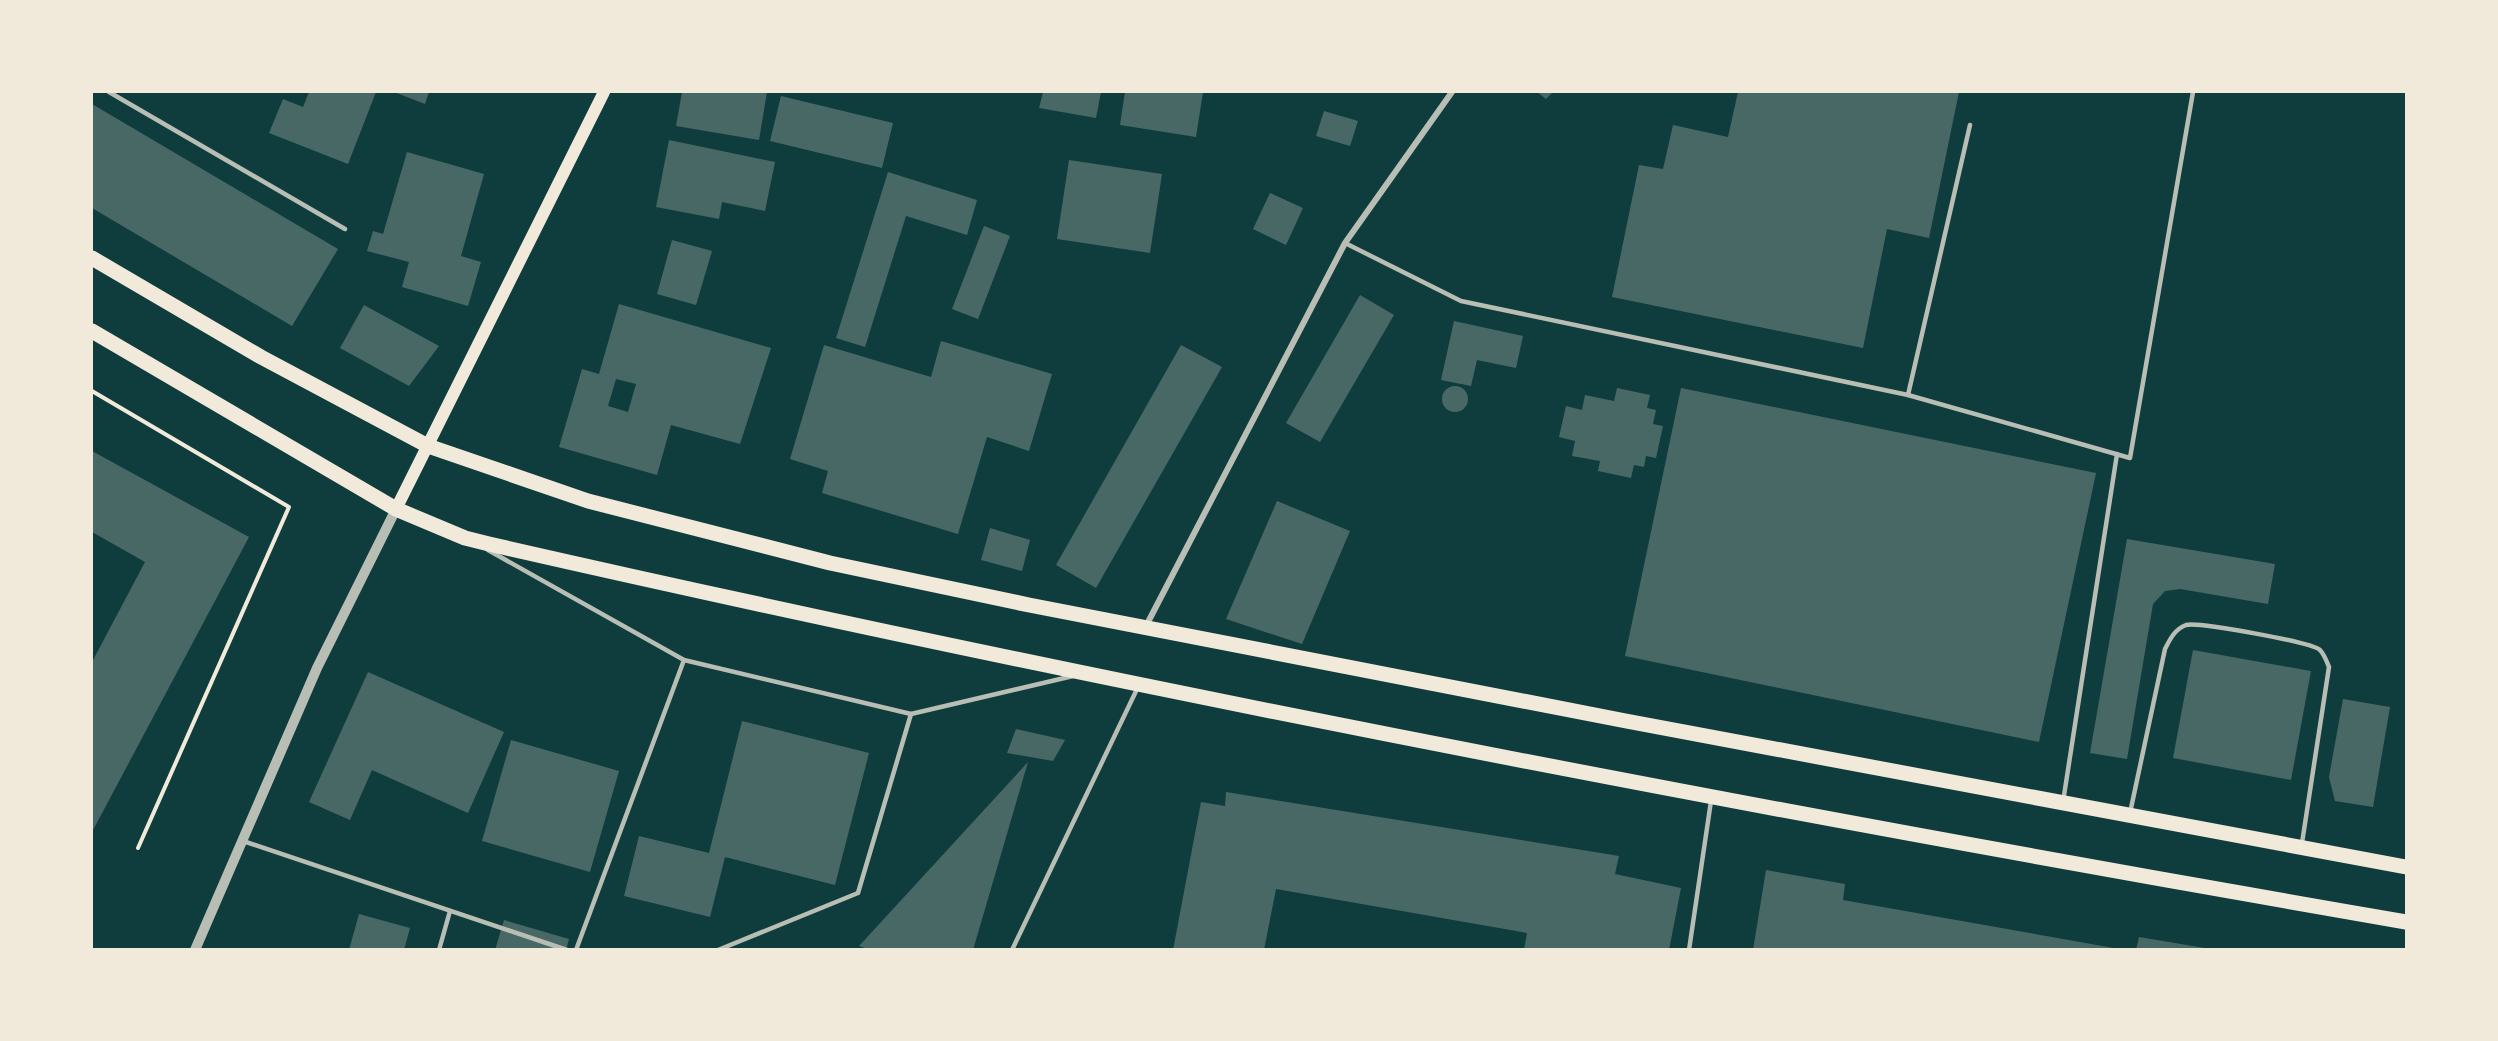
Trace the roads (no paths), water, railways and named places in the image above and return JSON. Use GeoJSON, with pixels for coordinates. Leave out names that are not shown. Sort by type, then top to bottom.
{"type":"FeatureCollection","features":[{"type":"Feature","properties":{"kind":"main road"},"geometry":{"type":"LineString","coordinates":[[396,509],[603,92]]}},
{"type":"Feature","properties":{"kind":"main road"},"geometry":{"type":"LineString","coordinates":[[92,258],[261,357],[428,446],[588,501],[830,563],[1145,628],[2406,867]]}},
{"type":"Feature","properties":{"kind":"main road"},"geometry":{"type":"LineString","coordinates":[[92,331],[396,509],[465,538],[691,590],[1138,686],[2030,857],[2406,922]]}},
{"type":"Feature","properties":{"kind":"street"},"geometry":{"type":"LineString","coordinates":[[1145,628],[1345,243],[1452,92]]}},
{"type":"Feature","properties":{"kind":"street"},"geometry":{"type":"LineString","coordinates":[[195,950],[317,668],[396,509]]}},
{"type":"Feature","properties":{"kind":"lane"},"geometry":{"type":"LineString","coordinates":[[109,92],[345,229]]}},
{"type":"Feature","properties":{"kind":"lane"},"geometry":{"type":"LineString","coordinates":[[1345,243],[1461,301],[1908,394],[2130,458],[2193,92]]}},
{"type":"Feature","properties":{"kind":"lane"},"geometry":{"type":"LineString","coordinates":[[1908,394],[1970,124]]}},
{"type":"Feature","properties":{"kind":"lane"},"geometry":{"type":"LineString","coordinates":[[2063,803],[2117,454]]}},
{"type":"Feature","properties":{"kind":"lane"},"geometry":{"type":"LineString","coordinates":[[465,538],[684,660],[911,714],[1083,674]]}},
{"type":"Feature","properties":{"kind":"lane"},"geometry":{"type":"LineString","coordinates":[[2130,815],[2165,649],[2172,634],[2186,625],[2203,626],[2302,642],[2320,651],[2329,667],[2301,846]]}},
{"type":"Feature","properties":{"kind":"lane"},"geometry":{"type":"LineString","coordinates":[[576,950],[684,660]]}},
{"type":"Feature","properties":{"kind":"lane"},"geometry":{"type":"LineString","coordinates":[[1012,950],[1138,686]]}},
{"type":"Feature","properties":{"kind":"lane"},"geometry":{"type":"LineString","coordinates":[[718,950],[858,893],[911,714]]}},
{"type":"Feature","properties":{"kind":"lane"},"geometry":{"type":"LineString","coordinates":[[1689,950],[1711,796]]}},
{"type":"Feature","properties":{"kind":"lane"},"geometry":{"type":"LineString","coordinates":[[243,841],[567,950]]}},
{"type":"Feature","properties":{"kind":"lane"},"geometry":{"type":"LineString","coordinates":[[439,950],[450,911]]}}]}
